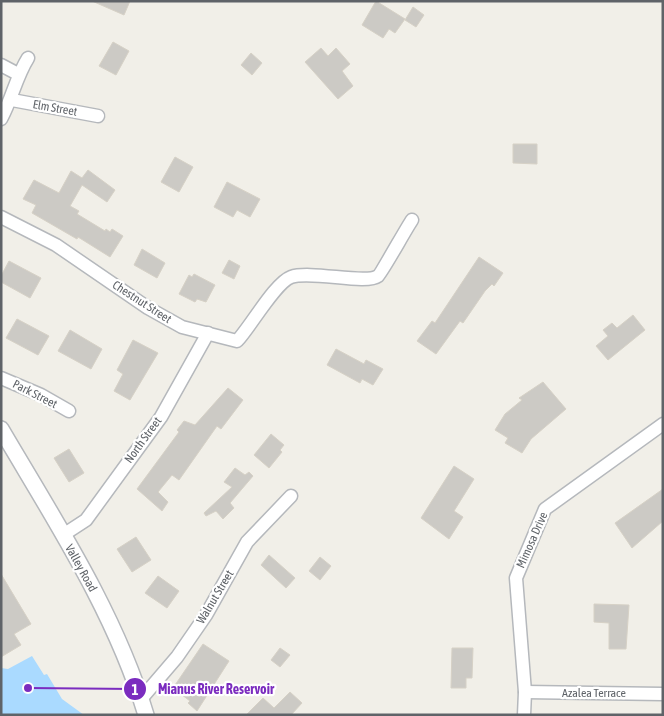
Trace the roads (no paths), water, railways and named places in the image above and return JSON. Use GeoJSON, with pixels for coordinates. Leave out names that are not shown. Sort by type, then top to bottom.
{"type":"FeatureCollection","features":[{"type":"Feature","properties":{"kind":"street"},"geometry":{"type":"LineString","coordinates":[[1,119],[12,100],[18,74],[28,58]]}},
{"type":"Feature","properties":{"kind":"street"},"geometry":{"type":"LineString","coordinates":[[1,65],[18,74]]}},
{"type":"Feature","properties":{"kind":"street","name":"Elm Street"},"geometry":{"type":"LineString","coordinates":[[12,100],[98,116]]}},
{"type":"Feature","properties":{"kind":"street","name":"Chestnut Street"},"geometry":{"type":"LineString","coordinates":[[1,217],[56,245],[148,308],[182,327],[237,342],[249,329],[279,285],[290,277],[321,275],[372,279],[380,275],[397,242],[412,220]]}},
{"type":"Feature","properties":{"kind":"street","name":"North Street"},"geometry":{"type":"LineString","coordinates":[[63,535],[86,520],[161,417],[208,333]]}},
{"type":"Feature","properties":{"kind":"street","name":"Park Street"},"geometry":{"type":"LineString","coordinates":[[1,378],[41,395],[69,411]]}},
{"type":"Feature","properties":{"kind":"street","name":"Mimosa Drive"},"geometry":{"type":"LineString","coordinates":[[524,715],[516,578],[545,509],[663,424]]}},
{"type":"Feature","properties":{"kind":"street","name":"Valley Road"},"geometry":{"type":"LineString","coordinates":[[1,429],[63,535],[125,654],[146,715]]}},
{"type":"Feature","properties":{"kind":"street","name":"Walnut Street"},"geometry":{"type":"LineString","coordinates":[[141,699],[177,657],[201,622],[247,542],[290,496]]}},
{"type":"Feature","properties":{"kind":"street","name":"Azalea Terrace"},"geometry":{"type":"LineString","coordinates":[[524,692],[663,694]]}},
{"type":"Feature","properties":{"kind":"water"},"geometry":{"type":"Polygon","coordinates":[[[32,656],[44,675],[47,674],[62,699],[84,715],[1,715],[1,668],[8,669],[32,656]]]}},
{"type":"Feature","properties":{"kind":"place","name":"Mianus River Reservoir"},"geometry":{"type":"Point","coordinates":[28,688]}}]}
